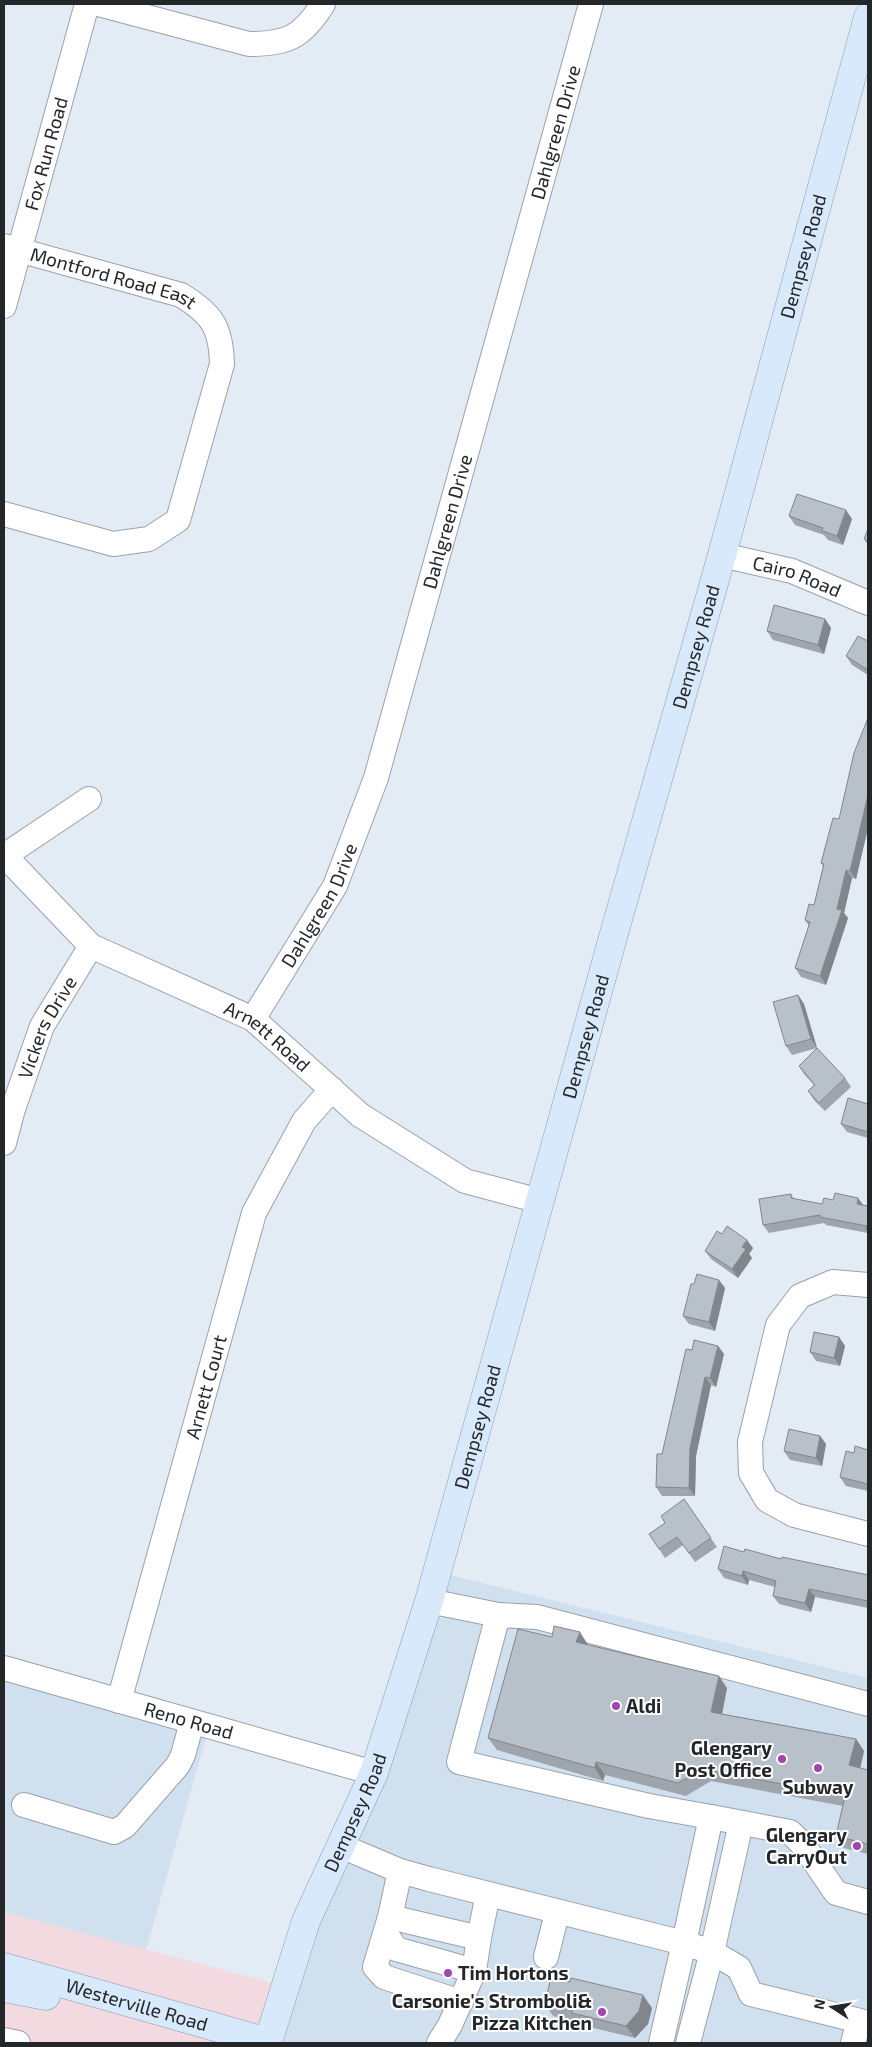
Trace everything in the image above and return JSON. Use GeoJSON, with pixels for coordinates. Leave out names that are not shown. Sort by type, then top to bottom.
{"type":"FeatureCollection","features":[{"type":"Feature","properties":{"kind":"main road","name":"Dempsey Road"},"geometry":{"type":"LineString","coordinates":[[269,2043],[306,1921],[374,1773],[429,1601],[615,930],[722,555],[868,17]]}},
{"type":"Feature","properties":{"kind":"main road","name":"Westerville Road"},"geometry":{"type":"LineString","coordinates":[[4,1967],[269,2043]]}},
{"type":"Feature","properties":{"kind":"main road","name":"Westerville Road"},"geometry":{"type":"LineString","coordinates":[[4,1988],[269,2043]]}},
{"type":"Feature","properties":{"kind":"street","name":"Fox Run Road"},"geometry":{"type":"LineString","coordinates":[[4,306],[12,249],[87,4]]}},
{"type":"Feature","properties":{"kind":"street"},"geometry":{"type":"LineString","coordinates":[[98,4],[249,44],[272,44],[294,37],[311,23],[323,4]]}},
{"type":"Feature","properties":{"kind":"street","name":"Dahlgreen Drive"},"geometry":{"type":"LineString","coordinates":[[253,1019],[336,886],[376,778],[591,4]]}},
{"type":"Feature","properties":{"kind":"street","name":"Montford Road East"},"geometry":{"type":"LineString","coordinates":[[4,514],[113,544],[149,539],[178,520],[222,364],[221,343],[214,323],[200,307],[181,296],[12,249]]}},
{"type":"Feature","properties":{"kind":"street","name":"Cairo Road"},"geometry":{"type":"LineString","coordinates":[[722,555],[792,571],[868,603]]}},
{"type":"Feature","properties":{"kind":"street"},"geometry":{"type":"LineString","coordinates":[[4,856],[89,799]]}},
{"type":"Feature","properties":{"kind":"street","name":"Arnett Road"},"geometry":{"type":"LineString","coordinates":[[4,856],[90,946],[253,1019],[360,1115],[465,1181],[540,1201]]}},
{"type":"Feature","properties":{"kind":"street","name":"Vickers Drive"},"geometry":{"type":"LineString","coordinates":[[4,1143],[13,1109],[42,1026],[90,946]]}},
{"type":"Feature","properties":{"kind":"street","name":"Arnett Court"},"geometry":{"type":"LineString","coordinates":[[119,1702],[166,1526],[254,1213],[304,1121],[332,1089]]}},
{"type":"Feature","properties":{"kind":"street"},"geometry":{"type":"LineString","coordinates":[[868,1285],[833,1282],[800,1296],[778,1325],[750,1442],[751,1473],[767,1500],[794,1515],[868,1534]]}},
{"type":"Feature","properties":{"kind":"street"},"geometry":{"type":"LineString","coordinates":[[429,1601],[498,1615],[537,1617],[868,1704]]}},
{"type":"Feature","properties":{"kind":"street"},"geometry":{"type":"LineString","coordinates":[[498,1615],[459,1762],[649,1806],[790,1832],[804,1846],[836,1893],[868,1902]]}},
{"type":"Feature","properties":{"kind":"street","name":"Reno Road"},"geometry":{"type":"LineString","coordinates":[[4,1668],[374,1773]]}},
{"type":"Feature","properties":{"kind":"street"},"geometry":{"type":"LineString","coordinates":[[24,1805],[114,1832],[119,1830],[171,1776],[183,1755],[192,1722]]}},
{"type":"Feature","properties":{"kind":"street"},"geometry":{"type":"LineString","coordinates":[[661,2043],[712,1817]]}},
{"type":"Feature","properties":{"kind":"street"},"geometry":{"type":"LineString","coordinates":[[688,2043],[712,1952],[740,1823]]}},
{"type":"Feature","properties":{"kind":"street"},"geometry":{"type":"LineString","coordinates":[[341,1846],[400,1871],[557,1913],[684,1943],[712,1952],[739,1968],[751,1994],[860,2029]]}},
{"type":"Feature","properties":{"kind":"street"},"geometry":{"type":"LineString","coordinates":[[400,1871],[388,1925],[375,1967],[384,1977],[461,2002]]}},
{"type":"Feature","properties":{"kind":"street"},"geometry":{"type":"LineString","coordinates":[[446,2037],[474,1971],[488,1894]]}},
{"type":"Feature","properties":{"kind":"street"},"geometry":{"type":"LineString","coordinates":[[546,1957],[557,1913]]}},
{"type":"Feature","properties":{"kind":"street"},"geometry":{"type":"LineString","coordinates":[[388,1925],[479,1938]]}},
{"type":"Feature","properties":{"kind":"street"},"geometry":{"type":"LineString","coordinates":[[388,1925],[396,1949],[474,1971]]}},
{"type":"Feature","properties":{"kind":"street"},"geometry":{"type":"LineString","coordinates":[[4,2040],[18,2043]]}},
{"type":"Feature","properties":{"kind":"shaded area"},"geometry":{"type":"Polygon","coordinates":[[[438,1572],[868,1678],[868,2043],[278,2043],[438,1572]]]}},
{"type":"Feature","properties":{"kind":"shaded area"},"geometry":{"type":"Polygon","coordinates":[[[4,1669],[209,1727],[146,1950],[4,1912],[4,1669]]]}},
{"type":"Feature","properties":{"kind":"shaded area"},"geometry":{"type":"Polygon","coordinates":[[[4,1912],[292,1988],[278,2043],[4,2043],[4,1912]]]}},
{"type":"Feature","properties":{"kind":"building"},"geometry":{"type":"Polygon","coordinates":[[[797,494],[846,510],[837,536],[822,531],[823,528],[789,516],[797,494]]]}},
{"type":"Feature","properties":{"kind":"building"},"geometry":{"type":"Polygon","coordinates":[[[868,529],[868,541],[864,539],[868,529]]]}},
{"type":"Feature","properties":{"kind":"building"},"geometry":{"type":"Polygon","coordinates":[[[774,605],[825,619],[818,645],[767,631],[774,605]]]}},
{"type":"Feature","properties":{"kind":"building"},"geometry":{"type":"Polygon","coordinates":[[[858,636],[868,641],[868,670],[846,656],[858,636]]]}},
{"type":"Feature","properties":{"kind":"building"},"geometry":{"type":"Polygon","coordinates":[[[868,718],[868,795],[850,871],[846,870],[837,909],[842,910],[820,976],[795,968],[810,922],[805,920],[809,904],[814,905],[824,864],[821,863],[833,818],[839,819],[854,753],[868,718]]]}},
{"type":"Feature","properties":{"kind":"building"},"geometry":{"type":"Polygon","coordinates":[[[798,995],[811,1039],[786,1046],[773,1002],[798,995]]]}},
{"type":"Feature","properties":{"kind":"building"},"geometry":{"type":"Polygon","coordinates":[[[817,1048],[845,1078],[819,1103],[808,1091],[815,1085],[799,1066],[817,1048]]]}},
{"type":"Feature","properties":{"kind":"building"},"geometry":{"type":"Polygon","coordinates":[[[848,1098],[868,1104],[868,1132],[841,1124],[848,1098]]]}},
{"type":"Feature","properties":{"kind":"building"},"geometry":{"type":"Polygon","coordinates":[[[835,1193],[858,1198],[857,1204],[868,1206],[868,1231],[866,1230],[867,1226],[820,1217],[820,1215],[763,1225],[759,1199],[791,1194],[791,1198],[822,1204],[824,1198],[833,1200],[835,1193]]]}},
{"type":"Feature","properties":{"kind":"building"},"geometry":{"type":"Polygon","coordinates":[[[727,1226],[747,1240],[742,1247],[746,1249],[732,1269],[705,1251],[717,1231],[722,1234],[727,1226]]]}},
{"type":"Feature","properties":{"kind":"building"},"geometry":{"type":"Polygon","coordinates":[[[697,1274],[719,1280],[709,1322],[683,1316],[691,1284],[694,1284],[697,1274]]]}},
{"type":"Feature","properties":{"kind":"building"},"geometry":{"type":"Polygon","coordinates":[[[814,1332],[839,1337],[834,1358],[810,1352],[814,1332]]]}},
{"type":"Feature","properties":{"kind":"building"},"geometry":{"type":"Polygon","coordinates":[[[694,1340],[718,1346],[710,1378],[705,1377],[690,1448],[689,1488],[656,1487],[657,1454],[662,1454],[686,1349],[692,1350],[694,1340]]]}},
{"type":"Feature","properties":{"kind":"building"},"geometry":{"type":"Polygon","coordinates":[[[789,1429],[820,1436],[816,1458],[784,1451],[789,1429]]]}},
{"type":"Feature","properties":{"kind":"building"},"geometry":{"type":"Polygon","coordinates":[[[855,1446],[868,1450],[868,1484],[840,1477],[846,1451],[854,1453],[855,1446]]]}},
{"type":"Feature","properties":{"kind":"building"},"geometry":{"type":"Polygon","coordinates":[[[684,1499],[711,1538],[689,1553],[677,1537],[659,1549],[649,1534],[665,1523],[661,1516],[684,1499]]]}},
{"type":"Feature","properties":{"kind":"building"},"geometry":{"type":"Polygon","coordinates":[[[724,1546],[744,1552],[745,1549],[781,1559],[782,1557],[868,1575],[868,1601],[809,1589],[805,1603],[773,1596],[776,1581],[743,1571],[742,1576],[718,1569],[724,1546]]]}},
{"type":"Feature","properties":{"kind":"building","name":"Aldi"},"geometry":{"type":"Polygon","coordinates":[[[554,1626],[580,1632],[576,1642],[719,1676],[711,1712],[856,1739],[849,1765],[868,1770],[868,1844],[836,1836],[845,1796],[702,1769],[678,1783],[596,1762],[595,1768],[488,1738],[518,1629],[552,1637],[554,1626]]]}},
{"type":"Feature","properties":{"kind":"building"},"geometry":{"type":"Polygon","coordinates":[[[551,1977],[570,1982],[571,1978],[643,1995],[639,2011],[626,2026],[572,2013],[572,2010],[545,2004],[551,1977]]]}},
{"type":"Feature","properties":{"kind":"place","name":"Aldi"},"geometry":{"type":"Point","coordinates":[616,1706]}},
{"type":"Feature","properties":{"kind":"place","name":"Glengary Post Office"},"geometry":{"type":"Point","coordinates":[782,1759]}},
{"type":"Feature","properties":{"kind":"place","name":"Subway"},"geometry":{"type":"Point","coordinates":[818,1768]}},
{"type":"Feature","properties":{"kind":"place","name":"Glengary CarryOut"},"geometry":{"type":"Point","coordinates":[857,1846]}},
{"type":"Feature","properties":{"kind":"place","name":"Tim Hortons"},"geometry":{"type":"Point","coordinates":[448,1973]}},
{"type":"Feature","properties":{"kind":"place","name":"Carsonie's Stromboli& Pizza Kitchen"},"geometry":{"type":"Point","coordinates":[602,2012]}}]}
